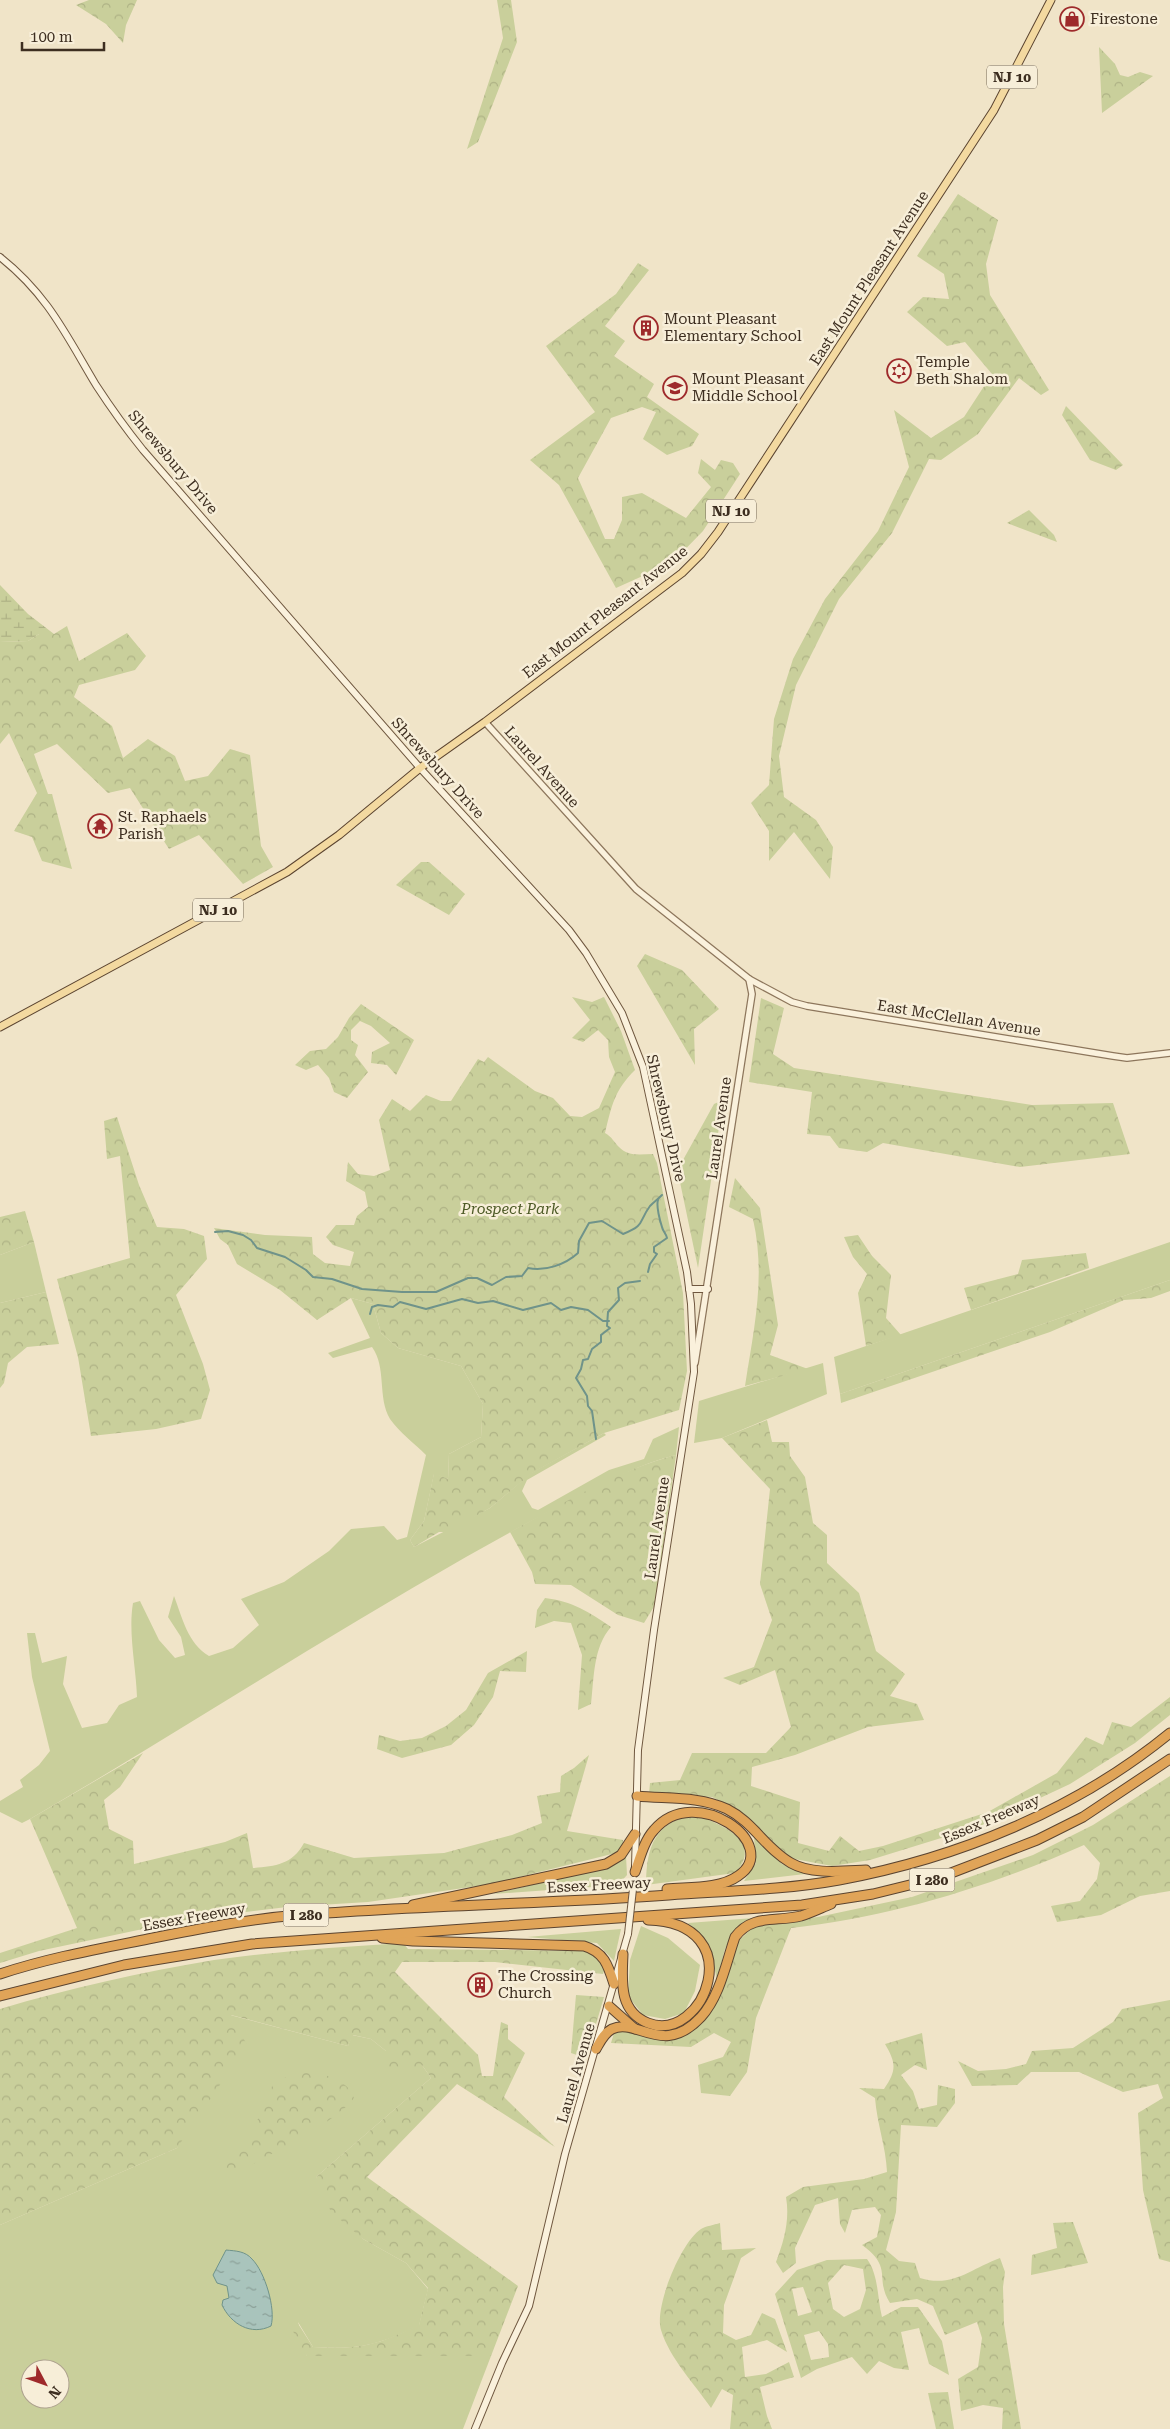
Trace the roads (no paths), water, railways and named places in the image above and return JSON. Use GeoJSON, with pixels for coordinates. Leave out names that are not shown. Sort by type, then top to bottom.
{"type":"FeatureCollection","features":[{"type":"Feature","properties":{"kind":"highway","name":"Essex Freeway"},"geometry":{"type":"LineString","coordinates":[[0,1974],[92,1950],[203,1928],[296,1915],[589,1901],[757,1889],[837,1880],[945,1854],[1024,1822],[1070,1799],[1118,1771],[1170,1733]]}},
{"type":"Feature","properties":{"kind":"highway","name":"I 280"},"geometry":{"type":"LineString","coordinates":[[0,1996],[124,1965],[252,1944],[606,1919],[844,1899],[938,1878],[1037,1840],[1083,1817],[1170,1759]]}},
{"type":"Feature","properties":{"kind":"highway"},"geometry":{"type":"LineString","coordinates":[[637,1796],[674,1800],[697,1800],[725,1809],[748,1823],[791,1863],[803,1867],[823,1871],[886,1869]]}},
{"type":"Feature","properties":{"kind":"highway"},"geometry":{"type":"LineString","coordinates":[[589,1901],[728,1881],[738,1876],[748,1864],[750,1848],[740,1832],[718,1817],[696,1811],[685,1811],[662,1822],[653,1830],[635,1876]]}},
{"type":"Feature","properties":{"kind":"highway"},"geometry":{"type":"LineString","coordinates":[[386,1910],[606,1864],[621,1855],[635,1834]]}},
{"type":"Feature","properties":{"kind":"highway"},"geometry":{"type":"LineString","coordinates":[[596,2050],[602,2038],[613,2028],[620,2027],[636,2030],[652,2036],[672,2035],[687,2029],[701,2018],[716,1993],[735,1937],[747,1925],[752,1922],[800,1916],[844,1899]]}},
{"type":"Feature","properties":{"kind":"highway"},"geometry":{"type":"LineString","coordinates":[[606,1919],[654,1920],[681,1926],[695,1935],[706,1951],[710,1965],[709,1979],[698,2003],[687,2016],[673,2024],[657,2026],[640,2019],[630,2010],[624,1997],[623,1954]]}},
{"type":"Feature","properties":{"kind":"highway"},"geometry":{"type":"LineString","coordinates":[[359,1935],[413,1941],[584,1946],[595,1949],[601,1954],[608,1963],[614,1984]]}},
{"type":"Feature","properties":{"kind":"highway"},"geometry":{"type":"LineString","coordinates":[[608,2006],[636,2030]]}},
{"type":"Feature","properties":{"kind":"main road","name":"East Mount Pleasant Avenue"},"geometry":{"type":"LineString","coordinates":[[0,1027],[287,872],[339,835],[420,768],[485,722],[682,573],[701,554],[800,408],[989,118],[1051,0]]}},
{"type":"Feature","properties":{"kind":"main road","name":"Shrewsbury Drive"},"geometry":{"type":"LineString","coordinates":[[0,258],[21,274],[46,302],[111,408],[143,450],[420,768],[569,930],[610,990],[622,1013],[645,1074],[689,1289],[694,1372]]}},
{"type":"Feature","properties":{"kind":"main road"},"geometry":{"type":"LineString","coordinates":[[689,1289],[708,1289]]}},
{"type":"Feature","properties":{"kind":"main road","name":"Laurel Avenue"},"geometry":{"type":"LineString","coordinates":[[475,2429],[502,2363],[530,2306],[565,2154],[628,1934],[635,1876],[638,1750],[694,1372]]}},
{"type":"Feature","properties":{"kind":"street","name":"Laurel Avenue"},"geometry":{"type":"LineString","coordinates":[[485,722],[636,889],[749,980],[752,994],[694,1372]]}},
{"type":"Feature","properties":{"kind":"street","name":"East McClellan Avenue"},"geometry":{"type":"LineString","coordinates":[[749,980],[806,1006],[1127,1058],[1170,1053]]}},
{"type":"Feature","properties":{"kind":"water"},"geometry":{"type":"Polygon","coordinates":[[[226,2250],[246,2254],[257,2265],[265,2281],[271,2301],[271,2326],[264,2329],[249,2329],[236,2323],[226,2312],[222,2305],[223,2300],[229,2298],[227,2286],[217,2283],[213,2275],[226,2250]]]}},
{"type":"Feature","properties":{"kind":"waterway"},"geometry":{"type":"LineString","coordinates":[[215,1232],[228,1231],[243,1235],[251,1240],[257,1248],[285,1257],[306,1270],[313,1277],[332,1279],[362,1289],[436,1292],[468,1278],[477,1278],[492,1285],[506,1277],[522,1276],[528,1268],[548,1268],[568,1261],[578,1253],[579,1241],[589,1223],[602,1221],[623,1234],[641,1223],[646,1211],[662,1195]]}},
{"type":"Feature","properties":{"kind":"waterway"},"geometry":{"type":"LineString","coordinates":[[648,1272],[650,1264],[657,1254],[654,1252],[654,1247],[667,1238],[659,1217],[658,1200]]}},
{"type":"Feature","properties":{"kind":"waterway"},"geometry":{"type":"LineString","coordinates":[[596,1439],[592,1411],[588,1406],[587,1396],[576,1378],[583,1360],[588,1359],[592,1349],[601,1342],[601,1335],[610,1328],[607,1326],[608,1312],[619,1300],[618,1288],[625,1283],[640,1281]]}},
{"type":"Feature","properties":{"kind":"waterway"},"geometry":{"type":"LineString","coordinates":[[370,1314],[372,1307],[378,1305],[393,1307],[400,1302],[426,1309],[462,1299],[478,1303],[493,1301],[523,1310],[551,1303],[561,1310],[571,1307],[588,1310],[603,1321],[609,1321]]}},
{"type":"Feature","properties":{"kind":"place","name":"Firestone"},"geometry":{"type":"Point","coordinates":[1072,19]}},
{"type":"Feature","properties":{"kind":"place","name":"Mount Pleasant Elementary School"},"geometry":{"type":"Point","coordinates":[646,328]}},
{"type":"Feature","properties":{"kind":"place","name":"Temple Beth Shalom"},"geometry":{"type":"Point","coordinates":[899,371]}},
{"type":"Feature","properties":{"kind":"place","name":"Mount Pleasant Middle School"},"geometry":{"type":"Point","coordinates":[675,388]}},
{"type":"Feature","properties":{"kind":"place","name":"St. Raphaels Parish"},"geometry":{"type":"Point","coordinates":[100,826]}},
{"type":"Feature","properties":{"kind":"place","name":"The Crossing Church"},"geometry":{"type":"Point","coordinates":[480,1985]}},
{"type":"Feature","properties":{"kind":"park label","name":"Prospect Park"},"geometry":{"type":"Point","coordinates":[510,1209]}}]}
